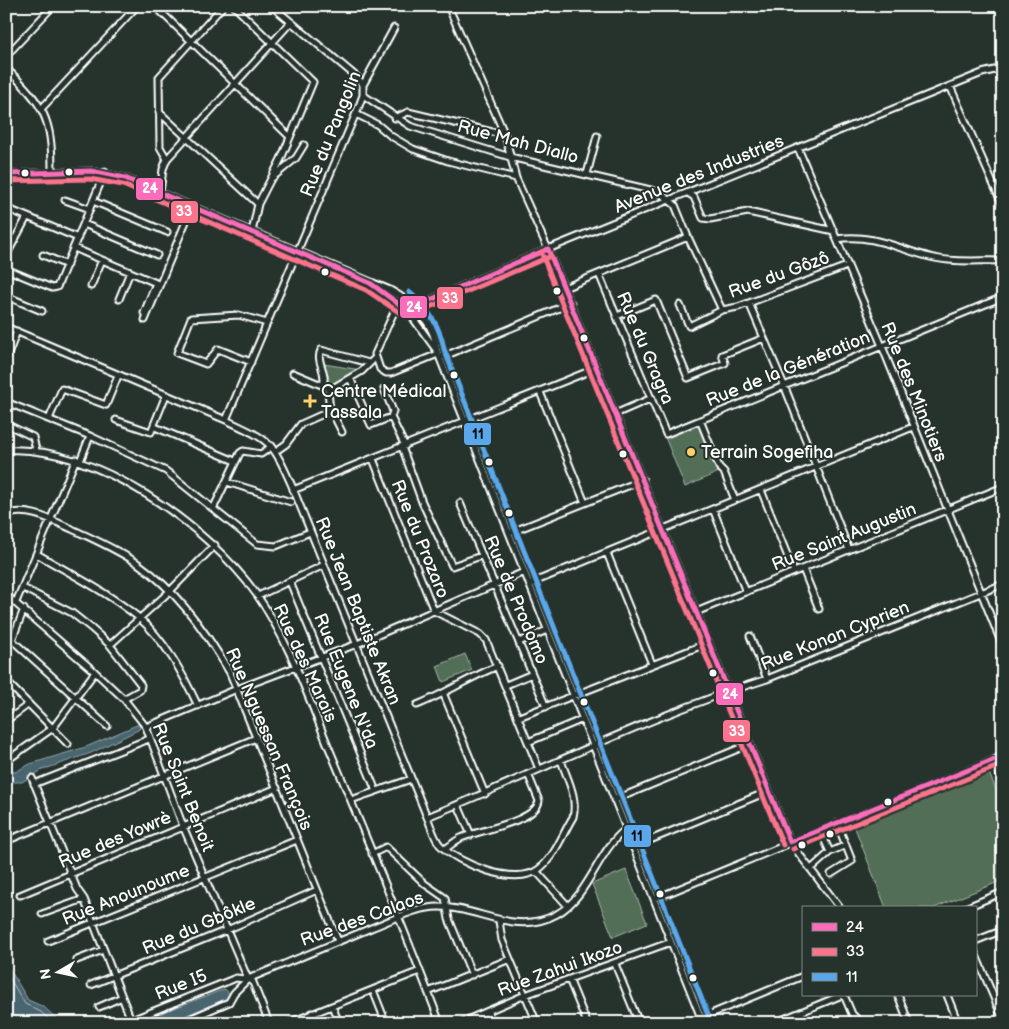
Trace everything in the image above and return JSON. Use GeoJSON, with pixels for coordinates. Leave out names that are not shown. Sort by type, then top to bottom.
{"type":"FeatureCollection","features":[{"type":"Feature","properties":{"kind":"street"},"geometry":{"type":"LineString","coordinates":[[6,56],[54,6]]}},
{"type":"Feature","properties":{"kind":"street"},"geometry":{"type":"LineString","coordinates":[[42,108],[137,6]]}},
{"type":"Feature","properties":{"kind":"street"},"geometry":{"type":"LineString","coordinates":[[155,6],[290,137]]}},
{"type":"Feature","properties":{"kind":"street"},"geometry":{"type":"LineString","coordinates":[[167,160],[160,147],[159,77],[223,6]]}},
{"type":"Feature","properties":{"kind":"street"},"geometry":{"type":"LineString","coordinates":[[234,6],[314,82],[258,204],[252,232]]}},
{"type":"Feature","properties":{"kind":"street"},"geometry":{"type":"LineString","coordinates":[[272,6],[358,78],[363,85]]}},
{"type":"Feature","properties":{"kind":"street"},"geometry":{"type":"LineString","coordinates":[[448,6],[505,135],[516,178],[571,303],[790,842],[838,906]]}},
{"type":"Feature","properties":{"kind":"street"},"geometry":{"type":"LineString","coordinates":[[160,193],[163,169],[167,160],[291,22]]}},
{"type":"Feature","properties":{"kind":"street","name":"Rue du Pangolin"},"geometry":{"type":"LineString","coordinates":[[226,420],[356,114],[363,95],[363,85],[394,28]]}},
{"type":"Feature","properties":{"kind":"street"},"geometry":{"type":"LineString","coordinates":[[6,68],[34,96],[42,108],[49,126],[52,171]]}},
{"type":"Feature","properties":{"kind":"street","name":"Avenue des Industries"},"geometry":{"type":"LineString","coordinates":[[407,310],[414,305],[548,249],[982,73],[1003,68]]}},
{"type":"Feature","properties":{"kind":"street"},"geometry":{"type":"LineString","coordinates":[[950,86],[1003,206]]}},
{"type":"Feature","properties":{"kind":"street","name":"Rue Mah Diallo"},"geometry":{"type":"LineString","coordinates":[[363,95],[395,118],[410,126],[510,157],[659,192],[672,200]]}},
{"type":"Feature","properties":{"kind":"street"},"geometry":{"type":"LineString","coordinates":[[159,112],[258,204]]}},
{"type":"Feature","properties":{"kind":"street"},"geometry":{"type":"LineString","coordinates":[[395,118],[408,112],[505,135]]}},
{"type":"Feature","properties":{"kind":"street"},"geometry":{"type":"LineString","coordinates":[[356,114],[378,125],[413,149],[448,161],[516,178]]}},
{"type":"Feature","properties":{"kind":"street"},"geometry":{"type":"LineString","coordinates":[[587,174],[597,136]]}},
{"type":"Feature","properties":{"kind":"street"},"geometry":{"type":"LineString","coordinates":[[270,180],[296,158],[304,145]]}},
{"type":"Feature","properties":{"kind":"street","name":"Rue des Minotiers"},"geometry":{"type":"LineString","coordinates":[[798,148],[882,346],[1003,647]]}},
{"type":"Feature","properties":{"kind":"street"},"geometry":{"type":"LineString","coordinates":[[6,174],[52,171],[105,172],[160,193],[390,290],[414,305],[433,335],[438,355],[702,1020]]}},
{"type":"Feature","properties":{"kind":"street"},"geometry":{"type":"LineString","coordinates":[[6,269],[52,288],[57,287],[105,172]]}},
{"type":"Feature","properties":{"kind":"street"},"geometry":{"type":"LineString","coordinates":[[688,193],[694,197],[703,218],[710,219],[748,212],[834,232]]}},
{"type":"Feature","properties":{"kind":"street"},"geometry":{"type":"LineString","coordinates":[[65,200],[90,209]]}},
{"type":"Feature","properties":{"kind":"street","name":"Rue du Gôzô"},"geometry":{"type":"LineString","coordinates":[[672,200],[722,310],[749,303],[847,266]]}},
{"type":"Feature","properties":{"kind":"street"},"geometry":{"type":"LineString","coordinates":[[93,201],[167,232]]}},
{"type":"Feature","properties":{"kind":"street"},"geometry":{"type":"LineString","coordinates":[[145,320],[192,207]]}},
{"type":"Feature","properties":{"kind":"street"},"geometry":{"type":"LineString","coordinates":[[6,208],[78,238]]}},
{"type":"Feature","properties":{"kind":"street"},"geometry":{"type":"LineString","coordinates":[[6,256],[27,217]]}},
{"type":"Feature","properties":{"kind":"street"},"geometry":{"type":"LineString","coordinates":[[84,224],[157,256]]}},
{"type":"Feature","properties":{"kind":"street"},"geometry":{"type":"LineString","coordinates":[[6,236],[15,240]]}},
{"type":"Feature","properties":{"kind":"street"},"geometry":{"type":"LineString","coordinates":[[564,288],[688,237]]}},
{"type":"Feature","properties":{"kind":"street"},"geometry":{"type":"LineString","coordinates":[[837,239],[868,238],[947,260],[1003,261]]}},
{"type":"Feature","properties":{"kind":"street"},"geometry":{"type":"LineString","coordinates":[[74,248],[156,283],[144,313]]}},
{"type":"Feature","properties":{"kind":"street"},"geometry":{"type":"LineString","coordinates":[[43,254],[67,265]]}},
{"type":"Feature","properties":{"kind":"street"},"geometry":{"type":"LineString","coordinates":[[91,286],[102,260]]}},
{"type":"Feature","properties":{"kind":"street"},"geometry":{"type":"LineString","coordinates":[[119,299],[130,272]]}},
{"type":"Feature","properties":{"kind":"street","name":"Rue du Gragra"},"geometry":{"type":"LineString","coordinates":[[599,274],[666,434]]}},
{"type":"Feature","properties":{"kind":"street"},"geometry":{"type":"LineString","coordinates":[[370,283],[407,310],[438,355]]}},
{"type":"Feature","properties":{"kind":"street"},"geometry":{"type":"LineString","coordinates":[[6,296],[42,311]]}},
{"type":"Feature","properties":{"kind":"street","name":"Rue de la Génération"},"geometry":{"type":"LineString","coordinates":[[666,434],[1003,297]]}},
{"type":"Feature","properties":{"kind":"street"},"geometry":{"type":"LineString","coordinates":[[342,432],[331,410],[327,394],[330,389],[362,371],[375,358],[399,304],[404,298]]}},
{"type":"Feature","properties":{"kind":"street"},"geometry":{"type":"LineString","coordinates":[[617,316],[656,300],[688,378],[725,363],[722,355],[764,338]]}},
{"type":"Feature","properties":{"kind":"street"},"geometry":{"type":"LineString","coordinates":[[375,358],[380,369],[386,373],[438,355],[571,303]]}},
{"type":"Feature","properties":{"kind":"street"},"geometry":{"type":"LineString","coordinates":[[749,303],[784,385],[849,550]]}},
{"type":"Feature","properties":{"kind":"street"},"geometry":{"type":"LineString","coordinates":[[680,305],[689,326],[722,310]]}},
{"type":"Feature","properties":{"kind":"street"},"geometry":{"type":"LineString","coordinates":[[251,362],[218,349],[206,364],[177,353],[191,318],[239,315],[267,324]]}},
{"type":"Feature","properties":{"kind":"street","name":"Rue Jean Baptiste Akran"},"geometry":{"type":"LineString","coordinates":[[6,327],[118,376],[226,420],[258,435],[272,446],[294,490],[438,843],[454,856],[507,876],[517,877],[536,871]]}},
{"type":"Feature","properties":{"kind":"street"},"geometry":{"type":"LineString","coordinates":[[6,360],[17,332]]}},
{"type":"Feature","properties":{"kind":"street"},"geometry":{"type":"LineString","coordinates":[[323,385],[325,376],[318,358],[321,350],[369,363]]}},
{"type":"Feature","properties":{"kind":"street"},"geometry":{"type":"LineString","coordinates":[[294,490],[597,368]]}},
{"type":"Feature","properties":{"kind":"street"},"geometry":{"type":"LineString","coordinates":[[293,373],[330,389]]}},
{"type":"Feature","properties":{"kind":"street"},"geometry":{"type":"LineString","coordinates":[[50,419],[62,389],[106,405],[118,376]]}},
{"type":"Feature","properties":{"kind":"street"},"geometry":{"type":"LineString","coordinates":[[350,378],[371,425],[391,417]]}},
{"type":"Feature","properties":{"kind":"street"},"geometry":{"type":"LineString","coordinates":[[384,389],[393,411],[391,417],[422,502],[452,566],[481,556]]}},
{"type":"Feature","properties":{"kind":"street"},"geometry":{"type":"LineString","coordinates":[[540,392],[585,503]]}},
{"type":"Feature","properties":{"kind":"street"},"geometry":{"type":"LineString","coordinates":[[116,420],[148,432],[153,431],[166,395]]}},
{"type":"Feature","properties":{"kind":"street"},"geometry":{"type":"LineString","coordinates":[[615,414],[652,398]]}},
{"type":"Feature","properties":{"kind":"street"},"geometry":{"type":"LineString","coordinates":[[6,402],[90,436],[166,471],[214,507],[257,544],[276,546],[310,532]]}},
{"type":"Feature","properties":{"kind":"street"},"geometry":{"type":"LineString","coordinates":[[276,451],[293,437],[301,424],[331,410]]}},
{"type":"Feature","properties":{"kind":"street"},"geometry":{"type":"LineString","coordinates":[[700,420],[719,468],[724,472],[736,500]]}},
{"type":"Feature","properties":{"kind":"street"},"geometry":{"type":"LineString","coordinates":[[6,424],[33,437],[36,450]]}},
{"type":"Feature","properties":{"kind":"street"},"geometry":{"type":"LineString","coordinates":[[154,427],[235,461]]}},
{"type":"Feature","properties":{"kind":"street"},"geometry":{"type":"LineString","coordinates":[[529,584],[914,427]]}},
{"type":"Feature","properties":{"kind":"street"},"geometry":{"type":"LineString","coordinates":[[16,602],[90,436]]}},
{"type":"Feature","properties":{"kind":"street"},"geometry":{"type":"LineString","coordinates":[[214,507],[241,452],[261,454],[272,446]]}},
{"type":"Feature","properties":{"kind":"street","name":"Rue des Marais"},"geometry":{"type":"LineString","coordinates":[[6,450],[36,450],[78,460],[149,496],[215,545],[258,596],[284,641],[351,800],[440,1023]]}},
{"type":"Feature","properties":{"kind":"street","name":"Rue du Prozaro"},"geometry":{"type":"LineString","coordinates":[[373,459],[434,611],[483,636],[498,666],[539,769]]}},
{"type":"Feature","properties":{"kind":"street"},"geometry":{"type":"LineString","coordinates":[[509,534],[642,480]]}},
{"type":"Feature","properties":{"kind":"street"},"geometry":{"type":"LineString","coordinates":[[227,482],[291,502]]}},
{"type":"Feature","properties":{"kind":"street","name":"Rue Saint Augustin"},"geometry":{"type":"LineString","coordinates":[[696,612],[1003,487]]}},
{"type":"Feature","properties":{"kind":"street"},"geometry":{"type":"LineString","coordinates":[[761,490],[794,572]]}},
{"type":"Feature","properties":{"kind":"street","name":"Rue de Prodomo"},"geometry":{"type":"LineString","coordinates":[[460,503],[546,707]]}},
{"type":"Feature","properties":{"kind":"street"},"geometry":{"type":"LineString","coordinates":[[713,509],[746,592]]}},
{"type":"Feature","properties":{"kind":"street","name":"Rue Nguessan François"},"geometry":{"type":"LineString","coordinates":[[6,514],[29,512],[52,520],[98,541],[140,565],[170,591],[216,648],[237,689],[338,941]]}},
{"type":"Feature","properties":{"kind":"street"},"geometry":{"type":"LineString","coordinates":[[110,645],[170,591],[215,545]]}},
{"type":"Feature","properties":{"kind":"street"},"geometry":{"type":"LineString","coordinates":[[607,552],[652,664]]}},
{"type":"Feature","properties":{"kind":"street"},"geometry":{"type":"LineString","coordinates":[[37,554],[110,596],[139,618],[182,672],[198,706]]}},
{"type":"Feature","properties":{"kind":"street"},"geometry":{"type":"LineString","coordinates":[[258,596],[324,565]]}},
{"type":"Feature","properties":{"kind":"street"},"geometry":{"type":"LineString","coordinates":[[803,569],[819,609]]}},
{"type":"Feature","properties":{"kind":"street"},"geometry":{"type":"LineString","coordinates":[[146,728],[237,689],[357,644],[524,572]]}},
{"type":"Feature","properties":{"kind":"street","name":"Rue Eugene N'da"},"geometry":{"type":"LineString","coordinates":[[290,582],[323,657],[376,791]]}},
{"type":"Feature","properties":{"kind":"street","name":"Rue Konan Cyprien"},"geometry":{"type":"LineString","coordinates":[[427,817],[485,794],[594,745],[728,692],[767,679],[1003,584]]}},
{"type":"Feature","properties":{"kind":"street"},"geometry":{"type":"LineString","coordinates":[[23,588],[72,613],[110,645],[141,685],[140,690],[124,699]]}},
{"type":"Feature","properties":{"kind":"street","name":"Rue Saint Benoit"},"geometry":{"type":"LineString","coordinates":[[6,595],[124,699],[146,728],[183,826],[248,979],[254,983],[269,1023]]}},
{"type":"Feature","properties":{"kind":"street"},"geometry":{"type":"LineString","coordinates":[[6,647],[12,640],[24,609]]}},
{"type":"Feature","properties":{"kind":"street"},"geometry":{"type":"LineString","coordinates":[[519,642],[547,630]]}},
{"type":"Feature","properties":{"kind":"street"},"geometry":{"type":"LineString","coordinates":[[750,636],[767,679]]}},
{"type":"Feature","properties":{"kind":"street"},"geometry":{"type":"LineString","coordinates":[[12,640],[107,726]]}},
{"type":"Feature","properties":{"kind":"street"},"geometry":{"type":"LineString","coordinates":[[519,717],[708,643]]}},
{"type":"Feature","properties":{"kind":"street"},"geometry":{"type":"LineString","coordinates":[[417,705],[444,695],[477,674],[498,666]]}},
{"type":"Feature","properties":{"kind":"street"},"geometry":{"type":"LineString","coordinates":[[6,761],[53,728],[95,672]]}},
{"type":"Feature","properties":{"kind":"street"},"geometry":{"type":"LineString","coordinates":[[506,685],[532,674]]}},
{"type":"Feature","properties":{"kind":"street"},"geometry":{"type":"LineString","coordinates":[[6,681],[68,744]]}},
{"type":"Feature","properties":{"kind":"street"},"geometry":{"type":"LineString","coordinates":[[444,695],[485,794]]}},
{"type":"Feature","properties":{"kind":"street"},"geometry":{"type":"LineString","coordinates":[[6,721],[29,704]]}},
{"type":"Feature","properties":{"kind":"street"},"geometry":{"type":"LineString","coordinates":[[528,742],[582,719]]}},
{"type":"Feature","properties":{"kind":"street"},"geometry":{"type":"LineString","coordinates":[[6,841],[256,738]]}},
{"type":"Feature","properties":{"kind":"street"},"geometry":{"type":"LineString","coordinates":[[131,1020],[84,899],[71,874],[33,781],[149,739]]}},
{"type":"Feature","properties":{"kind":"street"},"geometry":{"type":"LineString","coordinates":[[614,800],[750,744]]}},
{"type":"Feature","properties":{"kind":"street"},"geometry":{"type":"LineString","coordinates":[[654,899],[1003,756]]}},
{"type":"Feature","properties":{"kind":"street"},"geometry":{"type":"LineString","coordinates":[[560,760],[575,800],[575,810],[548,860],[536,871],[568,906]]}},
{"type":"Feature","properties":{"kind":"street"},"geometry":{"type":"LineString","coordinates":[[993,760],[1003,784]]}},
{"type":"Feature","properties":{"kind":"street"},"geometry":{"type":"LineString","coordinates":[[445,849],[460,838],[525,817],[536,807],[539,801],[528,774]]}},
{"type":"Feature","properties":{"kind":"street"},"geometry":{"type":"LineString","coordinates":[[351,800],[411,779]]}},
{"type":"Feature","properties":{"kind":"street","name":"Rue des Yowrè"},"geometry":{"type":"LineString","coordinates":[[20,895],[277,788]]}},
{"type":"Feature","properties":{"kind":"street"},"geometry":{"type":"LineString","coordinates":[[633,847],[769,791]]}},
{"type":"Feature","properties":{"kind":"street"},"geometry":{"type":"LineString","coordinates":[[458,805],[471,835]]}},
{"type":"Feature","properties":{"kind":"street"},"geometry":{"type":"LineString","coordinates":[[831,874],[852,861],[837,823]]}},
{"type":"Feature","properties":{"kind":"street","name":"Rue des Calaos"},"geometry":{"type":"LineString","coordinates":[[248,979],[398,917],[428,908],[447,907],[499,921],[534,921],[555,915],[568,906],[616,838],[626,829]]}},
{"type":"Feature","properties":{"kind":"street"},"geometry":{"type":"LineString","coordinates":[[820,830],[830,852]]}},
{"type":"Feature","properties":{"kind":"street","name":"Rue Anounoume"},"geometry":{"type":"LineString","coordinates":[[48,941],[297,840]]}},
{"type":"Feature","properties":{"kind":"street"},"geometry":{"type":"LineString","coordinates":[[811,870],[830,852],[846,845]]}},
{"type":"Feature","properties":{"kind":"street"},"geometry":{"type":"LineString","coordinates":[[372,854],[386,848],[425,884],[445,898],[449,919],[472,975]]}},
{"type":"Feature","properties":{"kind":"street","name":"Rue du Gbôkle"},"geometry":{"type":"LineString","coordinates":[[91,985],[227,930],[317,890]]}},
{"type":"Feature","properties":{"kind":"street"},"geometry":{"type":"LineString","coordinates":[[970,906],[1003,892]]}},
{"type":"Feature","properties":{"kind":"street"},"geometry":{"type":"LineString","coordinates":[[42,914],[84,899]]}},
{"type":"Feature","properties":{"kind":"street"},"geometry":{"type":"LineString","coordinates":[[499,921],[502,940],[537,1023]]}},
{"type":"Feature","properties":{"kind":"street"},"geometry":{"type":"LineString","coordinates":[[976,941],[1003,930]]}},
{"type":"Feature","properties":{"kind":"street","name":"Rue Zahui Ikozo"},"geometry":{"type":"LineString","coordinates":[[460,1023],[525,995],[615,964],[671,942]]}},
{"type":"Feature","properties":{"kind":"street"},"geometry":{"type":"LineString","coordinates":[[77,960],[103,950]]}},
{"type":"Feature","properties":{"kind":"street"},"geometry":{"type":"LineString","coordinates":[[976,954],[1003,1019],[996,1023]]}},
{"type":"Feature","properties":{"kind":"street"},"geometry":{"type":"LineString","coordinates":[[428,992],[510,959]]}},
{"type":"Feature","properties":{"kind":"street"},"geometry":{"type":"LineString","coordinates":[[615,964],[639,1023]]}},
{"type":"Feature","properties":{"kind":"street"},"geometry":{"type":"LineString","coordinates":[[293,1022],[420,971]]}},
{"type":"Feature","properties":{"kind":"street"},"geometry":{"type":"LineString","coordinates":[[689,1023],[702,1020],[802,976]]}},
{"type":"Feature","properties":{"kind":"street","name":"Rue I5"},"geometry":{"type":"LineString","coordinates":[[124,1023],[236,978],[248,979]]}},
{"type":"Feature","properties":{"kind":"street"},"geometry":{"type":"LineString","coordinates":[[180,1023],[229,1002],[234,993],[248,979]]}},
{"type":"Feature","properties":{"kind":"street"},"geometry":{"type":"LineString","coordinates":[[570,979],[588,1023]]}},
{"type":"Feature","properties":{"kind":"street"},"geometry":{"type":"LineString","coordinates":[[372,990],[386,1023]]}},
{"type":"Feature","properties":{"kind":"street"},"geometry":{"type":"LineString","coordinates":[[774,1023],[841,996]]}},
{"type":"Feature","properties":{"kind":"street"},"geometry":{"type":"LineString","coordinates":[[843,996],[852,1014],[861,1023]]}},
{"type":"Feature","properties":{"kind":"street"},"geometry":{"type":"LineString","coordinates":[[898,996],[909,1023]]}},
{"type":"Feature","properties":{"kind":"street"},"geometry":{"type":"LineString","coordinates":[[947,996],[958,1023]]}},
{"type":"Feature","properties":{"kind":"street"},"geometry":{"type":"LineString","coordinates":[[99,1007],[122,997]]}},
{"type":"Feature","properties":{"kind":"street"},"geometry":{"type":"LineString","coordinates":[[332,1006],[339,1023]]}},
{"type":"Feature","properties":{"kind":"street"},"geometry":{"type":"LineString","coordinates":[[488,1012],[492,1023]]}},
{"type":"Feature","properties":{"kind":"street"},"geometry":{"type":"LineString","coordinates":[[801,1012],[805,1023]]}},
{"type":"Feature","properties":{"kind":"street"},"geometry":{"type":"LineString","coordinates":[[312,1013],[316,1023]]}},
{"type":"Feature","properties":{"kind":"green space"},"geometry":{"type":"Polygon","coordinates":[[[324,364],[361,370],[328,389],[324,364]]]}},
{"type":"Feature","properties":{"kind":"green space","name":"Terrain Sogefiha"},"geometry":{"type":"Polygon","coordinates":[[[697,418],[719,472],[685,487],[663,432],[697,418]]]}},
{"type":"Feature","properties":{"kind":"green space"},"geometry":{"type":"Polygon","coordinates":[[[465,654],[472,670],[443,682],[437,666],[465,654]]]}},
{"type":"Feature","properties":{"kind":"green space"},"geometry":{"type":"Polygon","coordinates":[[[989,773],[1003,806],[1003,880],[939,906],[885,906],[855,828],[989,773]]]}},
{"type":"Feature","properties":{"kind":"green space"},"geometry":{"type":"Polygon","coordinates":[[[626,870],[647,923],[613,937],[592,884],[626,870]]]}},
{"type":"Feature","properties":{"kind":"water"},"geometry":{"type":"Polygon","coordinates":[[[139,724],[140,728],[138,730],[91,753],[42,770],[22,782],[6,782],[6,771],[15,772],[30,764],[86,747],[139,724]]]}},
{"type":"Feature","properties":{"kind":"water"},"geometry":{"type":"Polygon","coordinates":[[[6,963],[28,1000],[44,1007],[61,1023],[21,1023],[6,1006],[6,963]]]}},
{"type":"Feature","properties":{"kind":"water"},"geometry":{"type":"Polygon","coordinates":[[[225,989],[230,994],[228,998],[168,1023],[135,1023],[225,989]]]}},
{"type":"Feature","properties":{"kind":"transit line","name":"24"},"geometry":{"type":"LineString","coordinates":[[6,174],[91,171],[125,178],[370,283],[407,310],[548,249]]}},
{"type":"Feature","properties":{"kind":"transit line","name":"33"},"geometry":{"type":"LineString","coordinates":[[6,181],[90,179],[123,185],[366,290],[406,317],[551,256]]}},
{"type":"Feature","properties":{"kind":"transit line","name":"24"},"geometry":{"type":"LineString","coordinates":[[548,249],[790,842]]}},
{"type":"Feature","properties":{"kind":"transit line","name":"33"},"geometry":{"type":"LineString","coordinates":[[541,252],[783,845]]}},
{"type":"Feature","properties":{"kind":"transit line","name":"11"},"geometry":{"type":"LineString","coordinates":[[409,292],[422,304],[436,324],[444,349],[710,1020]]}},
{"type":"Feature","properties":{"kind":"transit line","name":"24"},"geometry":{"type":"LineString","coordinates":[[790,842],[993,760]]}},
{"type":"Feature","properties":{"kind":"transit line","name":"33"},"geometry":{"type":"LineString","coordinates":[[793,849],[996,767]]}},
{"type":"Feature","properties":{"kind":"place","name":"Centre Médical Tassala"},"geometry":{"type":"Point","coordinates":[310,401]}},
{"type":"Feature","properties":{"kind":"place","name":"Terrain Sogefiha"},"geometry":{"type":"Point","coordinates":[691,452]}}]}
